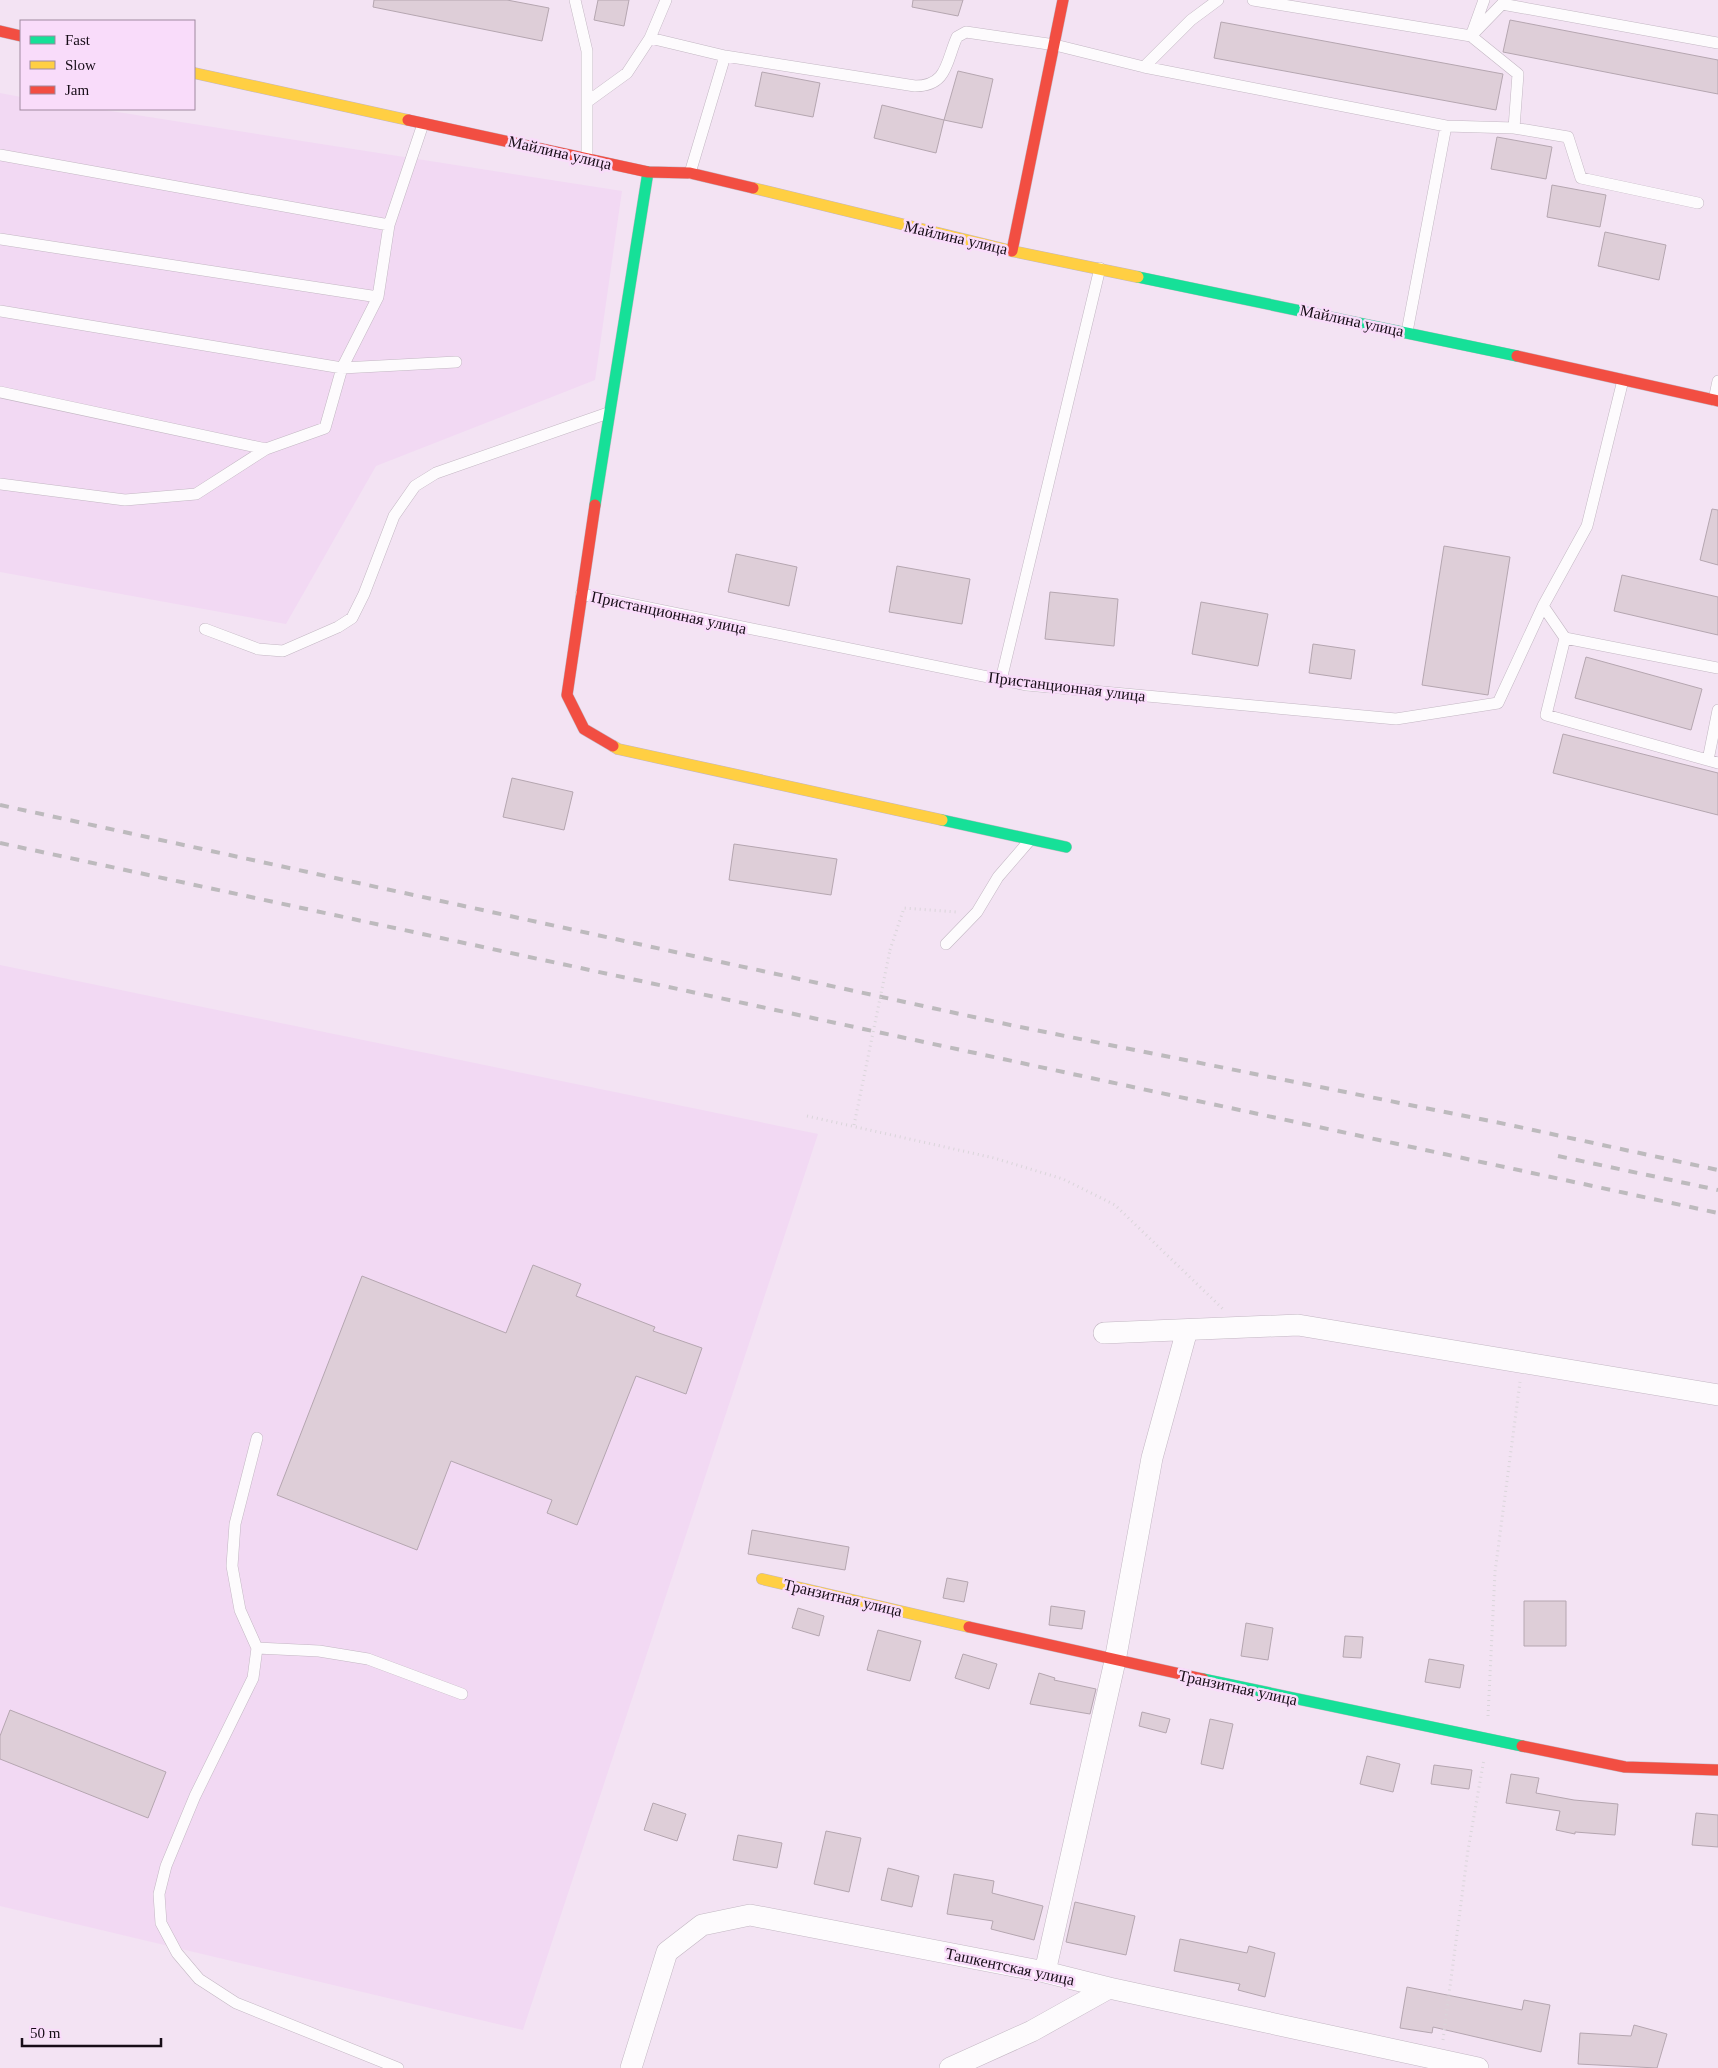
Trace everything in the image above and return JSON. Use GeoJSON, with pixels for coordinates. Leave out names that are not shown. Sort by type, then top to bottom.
{"type":"FeatureCollection","features":[{"type":"Feature","properties":{"kind":"street"},"geometry":{"type":"LineString","coordinates":[[1012,251],[1063,0]]}},
{"type":"Feature","properties":{"kind":"street"},"geometry":{"type":"LineString","coordinates":[[0,31],[20,36]]}},
{"type":"Feature","properties":{"kind":"street","name":"Майлина улица"},"geometry":{"type":"LineString","coordinates":[[195,74],[648,172],[690,173],[1012,251],[1407,332],[1716,400]]}},
{"type":"Feature","properties":{"kind":"street"},"geometry":{"type":"LineString","coordinates":[[648,172],[581,594],[567,695],[584,729],[618,749],[1066,847]]}},
{"type":"Feature","properties":{"kind":"street"},"geometry":{"type":"LineString","coordinates":[[1104,1334],[1298,1325],[1718,1395]]}},
{"type":"Feature","properties":{"kind":"street"},"geometry":{"type":"LineString","coordinates":[[1045,1972],[1115,1661],[1152,1458],[1186,1330]]}},
{"type":"Feature","properties":{"kind":"street","name":"Транзитная улица"},"geometry":{"type":"LineString","coordinates":[[762,1579],[1115,1661],[1625,1767],[1718,1770]]}},
{"type":"Feature","properties":{"kind":"street","name":"Ташкентская улица"},"geometry":{"type":"LineString","coordinates":[[631,2068],[667,1952],[702,1925],[750,1915],[1045,1972],[1109,1988],[1478,2068]]}},
{"type":"Feature","properties":{"kind":"street"},"geometry":{"type":"LineString","coordinates":[[950,2068],[1032,2031],[1109,1988]]}},
{"type":"Feature","properties":{"kind":"lane"},"geometry":{"type":"LineString","coordinates":[[575,0],[587,51],[587,158]]}},
{"type":"Feature","properties":{"kind":"lane"},"geometry":{"type":"LineString","coordinates":[[587,102],[626,73],[650,38],[666,0]]}},
{"type":"Feature","properties":{"kind":"lane"},"geometry":{"type":"LineString","coordinates":[[1144,67],[1191,20],[1218,0]]}},
{"type":"Feature","properties":{"kind":"lane"},"geometry":{"type":"LineString","coordinates":[[1252,0],[1471,36],[1518,74],[1514,128]]}},
{"type":"Feature","properties":{"kind":"lane"},"geometry":{"type":"LineString","coordinates":[[1471,36],[1484,0]]}},
{"type":"Feature","properties":{"kind":"lane"},"geometry":{"type":"LineString","coordinates":[[1471,36],[1502,4],[1718,43]]}},
{"type":"Feature","properties":{"kind":"lane"},"geometry":{"type":"LineString","coordinates":[[650,38],[725,56],[915,86],[928,86],[942,77],[957,37],[966,32],[1055,46],[1144,67],[1446,126],[1514,128],[1568,137],[1581,178],[1698,204]]}},
{"type":"Feature","properties":{"kind":"lane"},"geometry":{"type":"LineString","coordinates":[[690,173],[725,56]]}},
{"type":"Feature","properties":{"kind":"lane"},"geometry":{"type":"LineString","coordinates":[[0,484],[125,500],[196,494],[266,449],[325,428],[342,368],[378,297],[389,224],[423,124]]}},
{"type":"Feature","properties":{"kind":"lane"},"geometry":{"type":"LineString","coordinates":[[1407,332],[1446,126]]}},
{"type":"Feature","properties":{"kind":"lane"},"geometry":{"type":"LineString","coordinates":[[0,155],[389,224]]}},
{"type":"Feature","properties":{"kind":"lane"},"geometry":{"type":"LineString","coordinates":[[0,239],[378,297]]}},
{"type":"Feature","properties":{"kind":"lane"},"geometry":{"type":"LineString","coordinates":[[1001,680],[1100,268]]}},
{"type":"Feature","properties":{"kind":"lane"},"geometry":{"type":"LineString","coordinates":[[0,311],[342,368],[456,362]]}},
{"type":"Feature","properties":{"kind":"lane"},"geometry":{"type":"LineString","coordinates":[[1622,380],[1587,526],[1543,606],[1565,638],[1718,668]]}},
{"type":"Feature","properties":{"kind":"lane"},"geometry":{"type":"LineString","coordinates":[[1716,400],[1718,381]]}},
{"type":"Feature","properties":{"kind":"lane"},"geometry":{"type":"LineString","coordinates":[[0,392],[266,449]]}},
{"type":"Feature","properties":{"kind":"lane"},"geometry":{"type":"LineString","coordinates":[[204,629],[258,649],[283,650],[338,627],[352,618],[364,594],[394,516],[415,486],[436,473],[610,412]]}},
{"type":"Feature","properties":{"kind":"lane","name":"Пристанционная улица"},"geometry":{"type":"LineString","coordinates":[[581,594],[1036,686],[1396,720],[1498,704],[1543,606]]}},
{"type":"Feature","properties":{"kind":"lane"},"geometry":{"type":"LineString","coordinates":[[1565,638],[1546,716],[1713,761],[1718,710]]}},
{"type":"Feature","properties":{"kind":"lane"},"geometry":{"type":"LineString","coordinates":[[946,944],[978,912],[998,877],[1031,839]]}},
{"type":"Feature","properties":{"kind":"lane"},"geometry":{"type":"LineString","coordinates":[[258,1438],[235,1524],[232,1566],[240,1610],[257,1648],[253,1678],[195,1796],[166,1866],[159,1894],[161,1923],[177,1953],[199,1979],[236,2003],[398,2068]]}},
{"type":"Feature","properties":{"kind":"lane"},"geometry":{"type":"LineString","coordinates":[[257,1648],[319,1651],[368,1659],[462,1694]]}},
{"type":"Feature","properties":{"kind":"path"},"geometry":{"type":"LineString","coordinates":[[854,1125],[890,950],[904,908],[978,912]]}},
{"type":"Feature","properties":{"kind":"path"},"geometry":{"type":"LineString","coordinates":[[807,1116],[854,1125],[994,1158],[1063,1179],[1106,1201],[1131,1220],[1242,1328]]}},
{"type":"Feature","properties":{"kind":"shaded area"},"geometry":{"type":"Polygon","coordinates":[[[0,93],[20,97],[20,110],[104,110],[622,191],[595,380],[376,466],[286,624],[0,572],[0,93]]]}},
{"type":"Feature","properties":{"kind":"shaded area"},"geometry":{"type":"Polygon","coordinates":[[[0,965],[818,1134],[523,2030],[0,1906],[0,965]]]}},
{"type":"Feature","properties":{"kind":"building"},"geometry":{"type":"Polygon","coordinates":[[[374,0],[507,0],[549,8],[542,41],[373,7],[374,0]]]}},
{"type":"Feature","properties":{"kind":"building"},"geometry":{"type":"Polygon","coordinates":[[[598,0],[629,0],[624,26],[594,20],[598,0]]]}},
{"type":"Feature","properties":{"kind":"building"},"geometry":{"type":"Polygon","coordinates":[[[913,0],[963,0],[958,16],[912,7],[913,0]]]}},
{"type":"Feature","properties":{"kind":"building"},"geometry":{"type":"Polygon","coordinates":[[[1510,20],[1718,60],[1718,94],[1503,52],[1510,20]]]}},
{"type":"Feature","properties":{"kind":"building"},"geometry":{"type":"Polygon","coordinates":[[[1221,22],[1503,74],[1496,110],[1214,58],[1221,22]]]}},
{"type":"Feature","properties":{"kind":"building"},"geometry":{"type":"Polygon","coordinates":[[[958,71],[993,79],[982,128],[944,120],[958,71]]]}},
{"type":"Feature","properties":{"kind":"building"},"geometry":{"type":"Polygon","coordinates":[[[762,72],[820,83],[813,117],[755,106],[762,72]]]}},
{"type":"Feature","properties":{"kind":"building"},"geometry":{"type":"Polygon","coordinates":[[[882,105],[944,120],[936,153],[874,138],[882,105]]]}},
{"type":"Feature","properties":{"kind":"building"},"geometry":{"type":"Polygon","coordinates":[[[1497,137],[1552,147],[1546,179],[1491,169],[1497,137]]]}},
{"type":"Feature","properties":{"kind":"building"},"geometry":{"type":"Polygon","coordinates":[[[1552,185],[1606,195],[1600,227],[1547,217],[1552,185]]]}},
{"type":"Feature","properties":{"kind":"building"},"geometry":{"type":"Polygon","coordinates":[[[1605,232],[1666,245],[1659,280],[1598,266],[1605,232]]]}},
{"type":"Feature","properties":{"kind":"building"},"geometry":{"type":"Polygon","coordinates":[[[1712,509],[1718,510],[1718,565],[1700,560],[1712,509]]]}},
{"type":"Feature","properties":{"kind":"building"},"geometry":{"type":"Polygon","coordinates":[[[1444,546],[1510,557],[1488,695],[1422,685],[1444,546]]]}},
{"type":"Feature","properties":{"kind":"building"},"geometry":{"type":"Polygon","coordinates":[[[736,554],[797,567],[789,606],[728,592],[736,554]]]}},
{"type":"Feature","properties":{"kind":"building"},"geometry":{"type":"Polygon","coordinates":[[[897,566],[970,579],[962,624],[889,612],[897,566]]]}},
{"type":"Feature","properties":{"kind":"building"},"geometry":{"type":"Polygon","coordinates":[[[1622,575],[1718,597],[1718,635],[1614,611],[1622,575]]]}},
{"type":"Feature","properties":{"kind":"building"},"geometry":{"type":"Polygon","coordinates":[[[1050,592],[1118,599],[1114,646],[1045,639],[1050,592]]]}},
{"type":"Feature","properties":{"kind":"building"},"geometry":{"type":"Polygon","coordinates":[[[1201,602],[1268,614],[1258,666],[1192,654],[1201,602]]]}},
{"type":"Feature","properties":{"kind":"building"},"geometry":{"type":"Polygon","coordinates":[[[1313,644],[1355,650],[1351,679],[1309,673],[1313,644]]]}},
{"type":"Feature","properties":{"kind":"building"},"geometry":{"type":"Polygon","coordinates":[[[1586,657],[1702,689],[1691,730],[1575,698],[1586,657]]]}},
{"type":"Feature","properties":{"kind":"building"},"geometry":{"type":"Polygon","coordinates":[[[1563,734],[1718,773],[1718,815],[1553,773],[1563,734]]]}},
{"type":"Feature","properties":{"kind":"building"},"geometry":{"type":"Polygon","coordinates":[[[512,778],[573,792],[564,830],[503,817],[512,778]]]}},
{"type":"Feature","properties":{"kind":"building"},"geometry":{"type":"Polygon","coordinates":[[[734,844],[837,859],[831,895],[729,880],[734,844]]]}},
{"type":"Feature","properties":{"kind":"building"},"geometry":{"type":"Polygon","coordinates":[[[533,1265],[581,1284],[576,1296],[655,1327],[653,1331],[702,1348],[686,1394],[636,1376],[577,1525],[547,1513],[552,1500],[451,1461],[417,1550],[277,1495],[362,1276],[506,1333],[533,1265]]]}},
{"type":"Feature","properties":{"kind":"building"},"geometry":{"type":"Polygon","coordinates":[[[752,1530],[849,1547],[845,1570],[748,1554],[752,1530]]]}},
{"type":"Feature","properties":{"kind":"building"},"geometry":{"type":"Polygon","coordinates":[[[947,1578],[968,1582],[964,1602],[943,1598],[947,1578]]]}},
{"type":"Feature","properties":{"kind":"building"},"geometry":{"type":"Polygon","coordinates":[[[1524,1601],[1566,1601],[1566,1646],[1524,1646],[1524,1601]]]}},
{"type":"Feature","properties":{"kind":"building"},"geometry":{"type":"Polygon","coordinates":[[[1051,1606],[1085,1611],[1082,1629],[1049,1625],[1051,1606]]]}},
{"type":"Feature","properties":{"kind":"building"},"geometry":{"type":"Polygon","coordinates":[[[798,1608],[824,1616],[819,1636],[792,1628],[798,1608]]]}},
{"type":"Feature","properties":{"kind":"building"},"geometry":{"type":"Polygon","coordinates":[[[1246,1623],[1273,1628],[1268,1660],[1241,1656],[1246,1623]]]}},
{"type":"Feature","properties":{"kind":"building"},"geometry":{"type":"Polygon","coordinates":[[[878,1630],[921,1641],[910,1681],[867,1670],[878,1630]]]}},
{"type":"Feature","properties":{"kind":"building"},"geometry":{"type":"Polygon","coordinates":[[[1345,1636],[1363,1637],[1361,1658],[1343,1657],[1345,1636]]]}},
{"type":"Feature","properties":{"kind":"building"},"geometry":{"type":"Polygon","coordinates":[[[963,1654],[997,1664],[989,1689],[955,1678],[963,1654]]]}},
{"type":"Feature","properties":{"kind":"building"},"geometry":{"type":"Polygon","coordinates":[[[1429,1659],[1464,1665],[1460,1688],[1425,1682],[1429,1659]]]}},
{"type":"Feature","properties":{"kind":"building"},"geometry":{"type":"Polygon","coordinates":[[[1039,1673],[1055,1678],[1054,1680],[1096,1689],[1090,1714],[1030,1704],[1039,1673]]]}},
{"type":"Feature","properties":{"kind":"building"},"geometry":{"type":"Polygon","coordinates":[[[10,1710],[166,1772],[148,1818],[0,1759],[0,1736],[10,1710]]]}},
{"type":"Feature","properties":{"kind":"building"},"geometry":{"type":"Polygon","coordinates":[[[1142,1712],[1170,1719],[1166,1733],[1139,1726],[1142,1712]]]}},
{"type":"Feature","properties":{"kind":"building"},"geometry":{"type":"Polygon","coordinates":[[[1210,1719],[1233,1724],[1223,1769],[1201,1764],[1210,1719]]]}},
{"type":"Feature","properties":{"kind":"building"},"geometry":{"type":"Polygon","coordinates":[[[1367,1756],[1400,1764],[1393,1792],[1360,1784],[1367,1756]]]}},
{"type":"Feature","properties":{"kind":"building"},"geometry":{"type":"Polygon","coordinates":[[[1434,1765],[1472,1770],[1469,1789],[1431,1784],[1434,1765]]]}},
{"type":"Feature","properties":{"kind":"building"},"geometry":{"type":"Polygon","coordinates":[[[1511,1774],[1539,1778],[1536,1793],[1574,1800],[1618,1804],[1615,1835],[1575,1832],[1575,1834],[1556,1830],[1560,1811],[1506,1803],[1511,1774]]]}},
{"type":"Feature","properties":{"kind":"building"},"geometry":{"type":"Polygon","coordinates":[[[653,1803],[686,1814],[677,1841],[644,1830],[653,1803]]]}},
{"type":"Feature","properties":{"kind":"building"},"geometry":{"type":"Polygon","coordinates":[[[1696,1813],[1718,1815],[1718,1847],[1692,1845],[1696,1813]]]}},
{"type":"Feature","properties":{"kind":"building"},"geometry":{"type":"Polygon","coordinates":[[[826,1831],[861,1838],[849,1892],[814,1884],[826,1831]]]}},
{"type":"Feature","properties":{"kind":"building"},"geometry":{"type":"Polygon","coordinates":[[[738,1835],[782,1843],[777,1868],[733,1860],[738,1835]]]}},
{"type":"Feature","properties":{"kind":"building"},"geometry":{"type":"Polygon","coordinates":[[[888,1868],[919,1876],[912,1907],[881,1900],[888,1868]]]}},
{"type":"Feature","properties":{"kind":"building"},"geometry":{"type":"Polygon","coordinates":[[[954,1874],[994,1881],[992,1893],[1043,1906],[1034,1940],[991,1929],[993,1921],[947,1914],[954,1874]]]}},
{"type":"Feature","properties":{"kind":"building"},"geometry":{"type":"Polygon","coordinates":[[[1075,1902],[1135,1916],[1126,1955],[1066,1942],[1075,1902]]]}},
{"type":"Feature","properties":{"kind":"building"},"geometry":{"type":"Polygon","coordinates":[[[1180,1939],[1247,1953],[1249,1946],[1275,1953],[1265,1997],[1238,1990],[1240,1984],[1174,1971],[1180,1939]]]}},
{"type":"Feature","properties":{"kind":"building"},"geometry":{"type":"Polygon","coordinates":[[[1407,1987],[1522,2010],[1524,2000],[1550,2005],[1541,2052],[1433,2027],[1432,2033],[1400,2028],[1407,1987]]]}},
{"type":"Feature","properties":{"kind":"building"},"geometry":{"type":"Polygon","coordinates":[[[1634,2025],[1667,2034],[1657,2068],[1578,2064],[1580,2033],[1631,2036],[1634,2025]]]}},
{"type":"Feature","properties":{"kind":"railway"},"geometry":{"type":"LineString","coordinates":[[0,805],[1015,1026],[1510,1125],[1718,1170]]}},
{"type":"Feature","properties":{"kind":"railway"},"geometry":{"type":"LineString","coordinates":[[0,843],[1718,1213]]}},
{"type":"Feature","properties":{"kind":"railway"},"geometry":{"type":"LineString","coordinates":[[1558,1156],[1718,1190]]}},
{"type":"Feature","properties":{"kind":"traffic: fast"},"geometry":{"type":"LineString","coordinates":[[595,505],[648,172]]}},
{"type":"Feature","properties":{"kind":"traffic: fast"},"geometry":{"type":"LineString","coordinates":[[1138,277],[1517,356]]}},
{"type":"Feature","properties":{"kind":"traffic: fast"},"geometry":{"type":"LineString","coordinates":[[942,820],[1066,847]]}},
{"type":"Feature","properties":{"kind":"traffic: fast"},"geometry":{"type":"LineString","coordinates":[[1203,1679],[1522,1746]]}},
{"type":"Feature","properties":{"kind":"traffic: slow"},"geometry":{"type":"LineString","coordinates":[[195,73],[408,120]]}},
{"type":"Feature","properties":{"kind":"traffic: slow"},"geometry":{"type":"LineString","coordinates":[[753,188],[1012,251],[1138,277]]}},
{"type":"Feature","properties":{"kind":"traffic: slow"},"geometry":{"type":"LineString","coordinates":[[613,746],[618,749],[942,820]]}},
{"type":"Feature","properties":{"kind":"traffic: slow"},"geometry":{"type":"LineString","coordinates":[[762,1579],[969,1627]]}},
{"type":"Feature","properties":{"kind":"traffic: jam"},"geometry":{"type":"LineString","coordinates":[[1012,251],[1063,0]]}},
{"type":"Feature","properties":{"kind":"traffic: jam"},"geometry":{"type":"LineString","coordinates":[[0,31],[20,36]]}},
{"type":"Feature","properties":{"kind":"traffic: jam"},"geometry":{"type":"LineString","coordinates":[[408,120],[648,172],[690,173],[753,188]]}},
{"type":"Feature","properties":{"kind":"traffic: jam"},"geometry":{"type":"LineString","coordinates":[[1517,356],[1718,401]]}},
{"type":"Feature","properties":{"kind":"traffic: jam"},"geometry":{"type":"LineString","coordinates":[[595,505],[567,695],[584,729],[613,746]]}},
{"type":"Feature","properties":{"kind":"traffic: jam"},"geometry":{"type":"LineString","coordinates":[[969,1627],[1203,1679]]}},
{"type":"Feature","properties":{"kind":"traffic: jam"},"geometry":{"type":"LineString","coordinates":[[1522,1746],[1625,1767],[1718,1770]]}}]}
